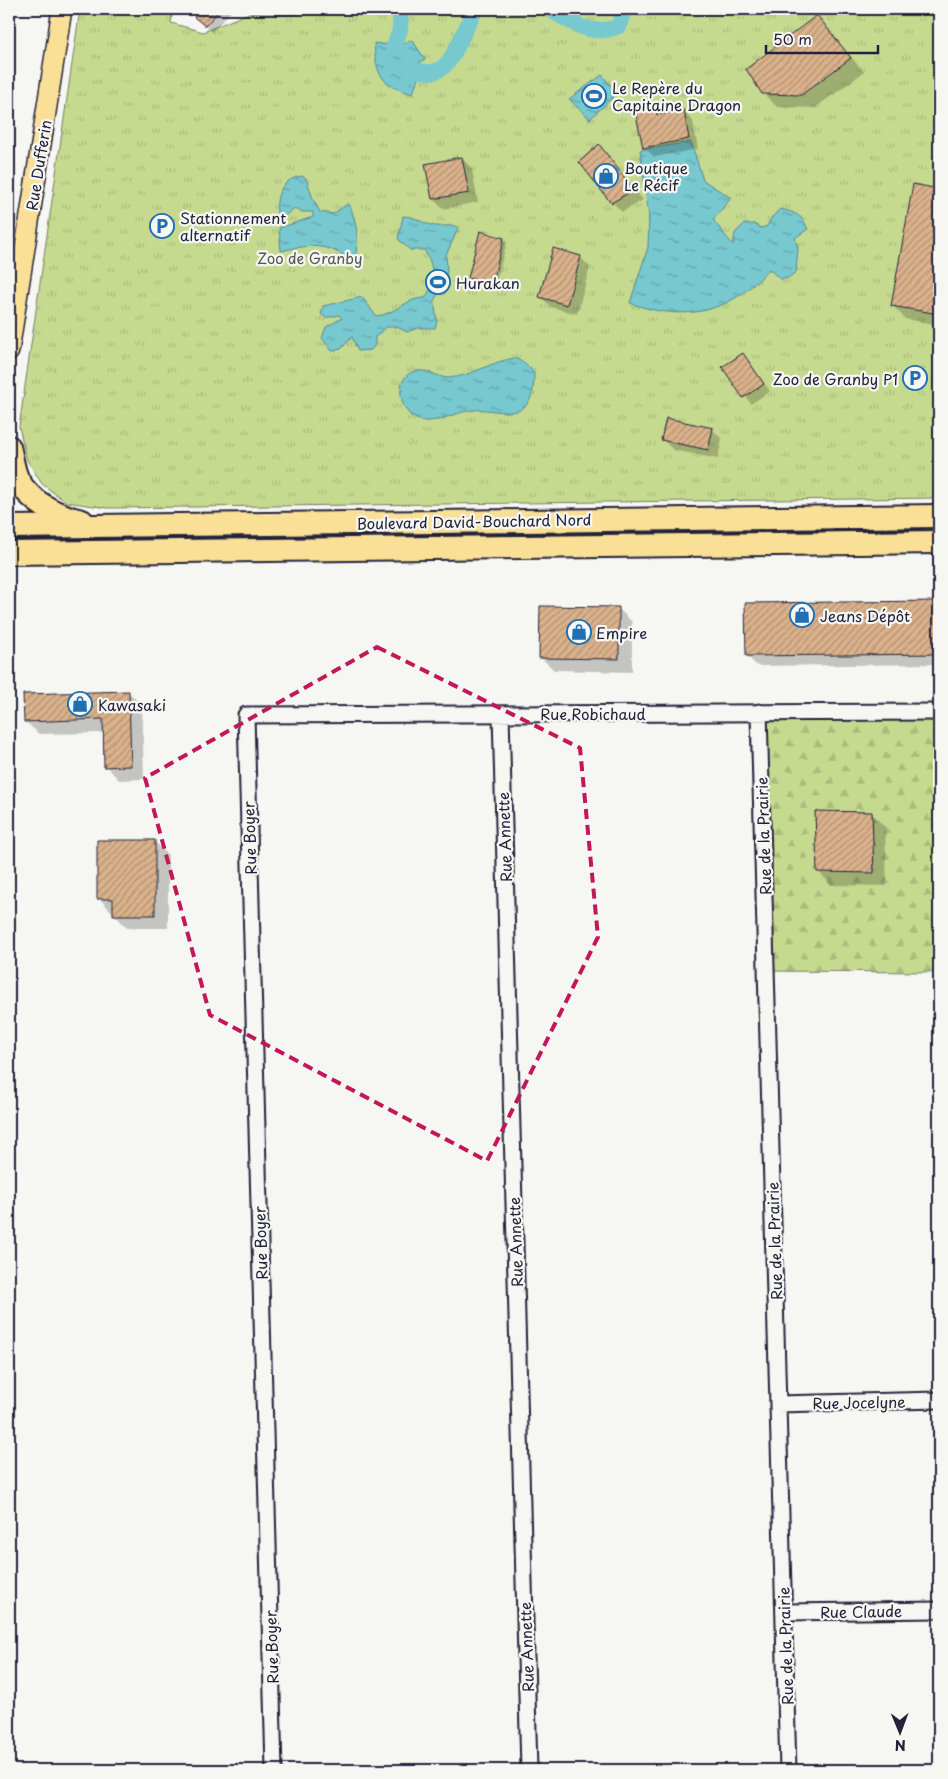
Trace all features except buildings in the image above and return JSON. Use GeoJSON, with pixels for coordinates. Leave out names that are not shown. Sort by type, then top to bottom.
{"type":"FeatureCollection","features":[{"type":"Feature","properties":{"kind":"highway"},"geometry":{"type":"LineString","coordinates":[[9,447],[18,480],[34,500],[66,517],[108,526]]}},
{"type":"Feature","properties":{"kind":"highway","name":"Boulevard David-Bouchard Nord"},"geometry":{"type":"LineString","coordinates":[[9,527],[939,516]]}},
{"type":"Feature","properties":{"kind":"highway","name":"Boulevard David-Bouchard Nord"},"geometry":{"type":"LineString","coordinates":[[9,553],[939,542]]}},
{"type":"Feature","properties":{"kind":"main road","name":"Rue Dufferin"},"geometry":{"type":"LineString","coordinates":[[9,351],[62,9]]}},
{"type":"Feature","properties":{"kind":"street","name":"Rue de la Prairie"},"geometry":{"type":"LineString","coordinates":[[759,712],[788,1770]]}},
{"type":"Feature","properties":{"kind":"street","name":"Rue Robichaud"},"geometry":{"type":"LineString","coordinates":[[246,715],[939,712]]}},
{"type":"Feature","properties":{"kind":"street","name":"Rue Annette"},"geometry":{"type":"LineString","coordinates":[[501,714],[529,1770]]}},
{"type":"Feature","properties":{"kind":"street","name":"Rue Boyer"},"geometry":{"type":"LineString","coordinates":[[246,715],[274,1770]]}},
{"type":"Feature","properties":{"kind":"street","name":"Rue Jocelyne"},"geometry":{"type":"LineString","coordinates":[[778,1404],[939,1400]]}},
{"type":"Feature","properties":{"kind":"street","name":"Rue Claude"},"geometry":{"type":"LineString","coordinates":[[784,1612],[939,1610]]}},
{"type":"Feature","properties":{"kind":"highlighted area"},"geometry":{"type":"Polygon","coordinates":[[[377,647],[580,748],[598,937],[487,1161],[210,1015],[145,778],[377,647]]]}},
{"type":"Feature","properties":{"kind":"green space","name":"Zoo de Granby"},"geometry":{"type":"Polygon","coordinates":[[[80,9],[173,9],[171,23],[203,32],[249,13],[310,9],[939,9],[939,498],[108,508],[66,502],[42,484],[27,460],[19,427],[80,9]]]}},
{"type":"Feature","properties":{"kind":"green space"},"geometry":{"type":"Polygon","coordinates":[[[750,718],[939,720],[939,972],[759,971],[750,718]]]}},
{"type":"Feature","properties":{"kind":"water"},"geometry":{"type":"Polygon","coordinates":[[[412,40],[425,59],[409,70],[419,74],[413,94],[394,87],[382,77],[376,63],[374,43],[388,45],[393,49],[412,40]]]}},
{"type":"Feature","properties":{"kind":"water","name":"Le Repère du Capitaine Dragon"},"geometry":{"type":"Polygon","coordinates":[[[602,75],[617,93],[590,119],[569,99],[602,75]]]}},
{"type":"Feature","properties":{"kind":"water"},"geometry":{"type":"Polygon","coordinates":[[[691,142],[703,180],[731,198],[713,220],[733,245],[735,233],[744,224],[754,224],[761,228],[767,226],[780,209],[794,213],[803,220],[808,229],[795,238],[798,248],[796,272],[788,278],[780,279],[769,269],[739,296],[706,310],[688,313],[670,312],[630,303],[648,247],[649,217],[640,150],[691,142]]]}},
{"type":"Feature","properties":{"kind":"water"},"geometry":{"type":"Polygon","coordinates":[[[302,176],[306,178],[313,199],[320,212],[333,214],[349,203],[357,232],[354,262],[327,248],[311,246],[281,251],[279,228],[313,217],[313,212],[302,212],[298,209],[293,209],[285,216],[277,213],[277,200],[281,189],[289,181],[302,176]]]}},
{"type":"Feature","properties":{"kind":"water","name":"Hurakan"},"geometry":{"type":"Polygon","coordinates":[[[403,216],[412,217],[434,226],[459,227],[446,255],[447,271],[444,284],[434,300],[437,322],[435,328],[418,328],[407,332],[397,327],[387,327],[375,337],[375,345],[371,350],[358,351],[352,337],[341,349],[332,351],[322,338],[326,327],[342,318],[339,315],[326,318],[321,314],[323,306],[362,297],[376,316],[389,313],[412,300],[425,298],[429,292],[432,268],[424,250],[410,250],[398,239],[403,216]]]}},
{"type":"Feature","properties":{"kind":"water"},"geometry":{"type":"Polygon","coordinates":[[[515,358],[527,365],[534,373],[531,397],[527,405],[518,411],[475,410],[433,421],[426,421],[412,417],[403,403],[401,387],[408,374],[421,371],[441,377],[457,377],[515,358]]]}},
{"type":"Feature","properties":{"kind":"waterway"},"geometry":{"type":"LineString","coordinates":[[393,49],[400,30],[401,9]]}},
{"type":"Feature","properties":{"kind":"waterway"},"geometry":{"type":"LineString","coordinates":[[409,70],[430,72],[443,67],[454,53],[477,9]]}},
{"type":"Feature","properties":{"kind":"waterway"},"geometry":{"type":"LineString","coordinates":[[549,9],[574,24],[591,30],[609,29],[619,26],[624,9]]}},
{"type":"Feature","properties":{"kind":"place","name":"Le Repère du Capitaine Dragon"},"geometry":{"type":"Point","coordinates":[594,96]}},
{"type":"Feature","properties":{"kind":"place","name":"Boutique Le Récif"},"geometry":{"type":"Point","coordinates":[606,176]}},
{"type":"Feature","properties":{"kind":"place","name":"Stationnement alternatif"},"geometry":{"type":"Point","coordinates":[162,226]}},
{"type":"Feature","properties":{"kind":"place","name":"Hurakan"},"geometry":{"type":"Point","coordinates":[438,282]}},
{"type":"Feature","properties":{"kind":"place","name":"Zoo de Granby P1"},"geometry":{"type":"Point","coordinates":[915,378]}},
{"type":"Feature","properties":{"kind":"place","name":"Jeans Dépôt"},"geometry":{"type":"Point","coordinates":[802,615]}},
{"type":"Feature","properties":{"kind":"place","name":"Empire"},"geometry":{"type":"Point","coordinates":[579,632]}},
{"type":"Feature","properties":{"kind":"place","name":"Kawasaki"},"geometry":{"type":"Point","coordinates":[80,704]}}]}
